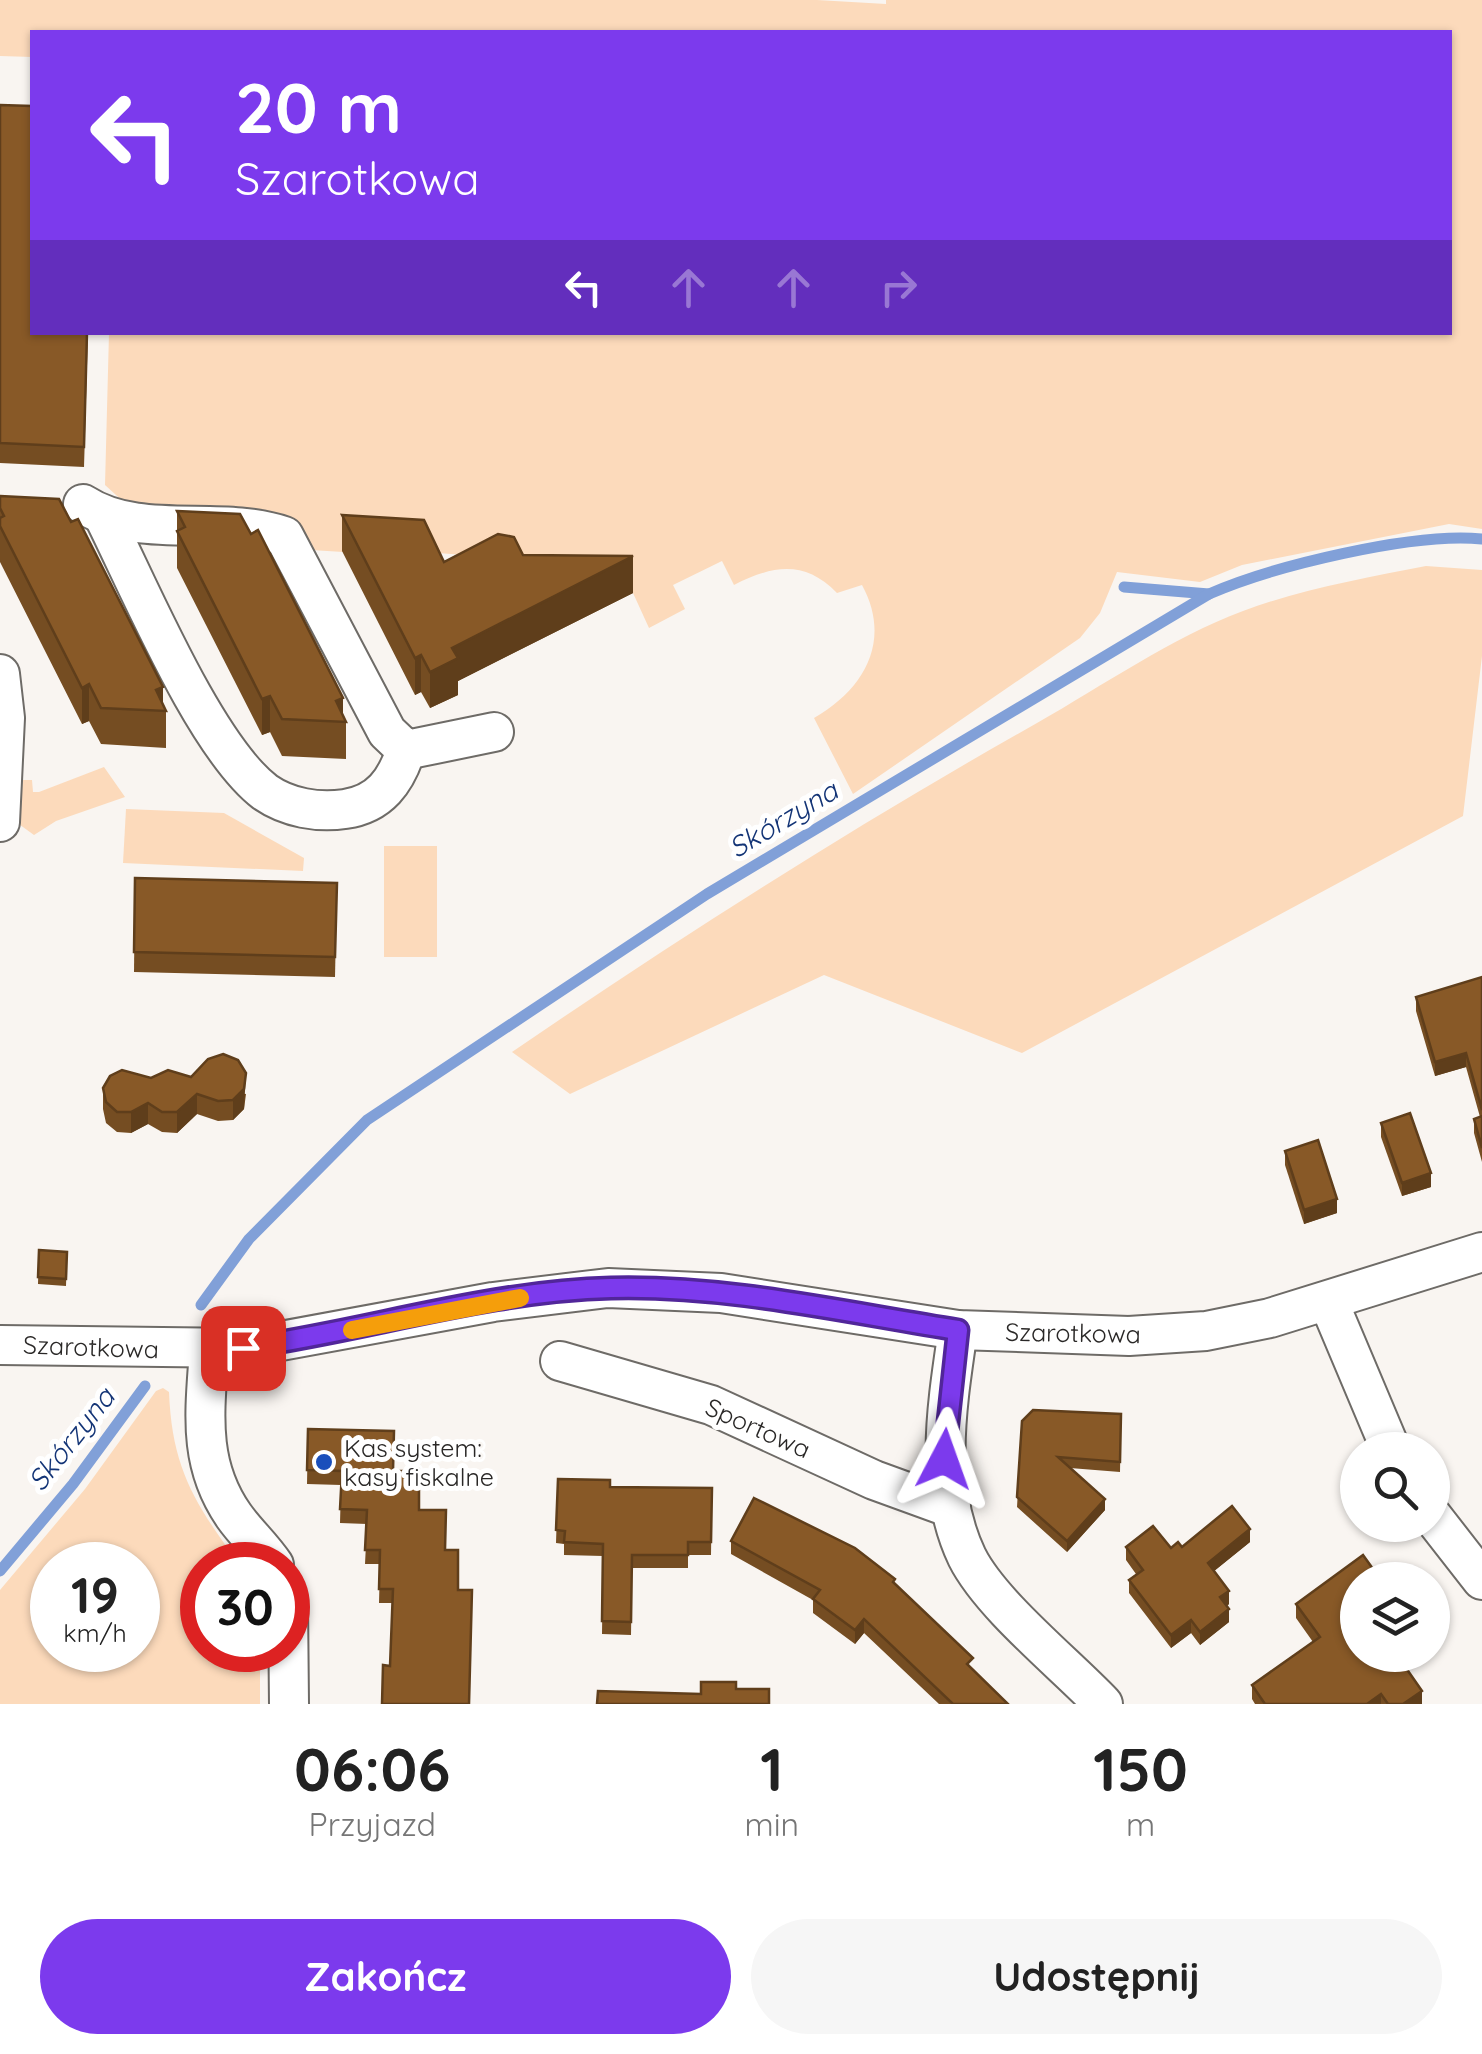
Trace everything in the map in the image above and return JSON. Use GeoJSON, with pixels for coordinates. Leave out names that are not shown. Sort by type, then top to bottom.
{"type":"FeatureCollection","features":[{"type":"Feature","properties":{"kind":"street"},"geometry":{"type":"LineString","coordinates":[[93,511],[260,528],[284,536],[387,732],[406,750],[388,788],[348,809],[319,811],[269,795],[250,778],[202,711],[93,511]]}},
{"type":"Feature","properties":{"kind":"street"},"geometry":{"type":"LineString","coordinates":[[0,674],[5,718],[0,822]]}},
{"type":"Feature","properties":{"kind":"street"},"geometry":{"type":"LineString","coordinates":[[406,750],[494,732]]}},
{"type":"Feature","properties":{"kind":"street","name":"Szarotkowa"},"geometry":{"type":"LineString","coordinates":[[0,1345],[209,1350],[280,1343],[543,1294],[608,1288],[721,1293],[958,1330],[1129,1336],[1206,1331],[1329,1303],[1482,1252]]}},
{"type":"Feature","properties":{"kind":"street"},"geometry":{"type":"LineString","coordinates":[[1329,1303],[1383,1432]]}},
{"type":"Feature","properties":{"kind":"street"},"geometry":{"type":"LineString","coordinates":[[958,1330],[944,1459],[950,1508],[968,1559],[1012,1612],[1104,1704]]}},
{"type":"Feature","properties":{"kind":"street"},"geometry":{"type":"LineString","coordinates":[[209,1350],[203,1428],[207,1459],[234,1516],[255,1542]]}},
{"type":"Feature","properties":{"kind":"street","name":"Sportowa"},"geometry":{"type":"LineString","coordinates":[[560,1361],[710,1405],[874,1480],[950,1508]]}},
{"type":"Feature","properties":{"kind":"street"},"geometry":{"type":"LineString","coordinates":[[1450,1539],[1482,1580]]}},
{"type":"Feature","properties":{"kind":"street"},"geometry":{"type":"LineString","coordinates":[[289,1672],[289,1704]]}},
{"type":"Feature","properties":{"kind":"shaded area"},"geometry":{"type":"Polygon","coordinates":[[[0,0],[817,0],[886,4],[886,0],[1482,0],[1482,529],[1449,524],[1242,565],[1200,582],[1117,572],[1100,613],[1080,638],[853,794],[814,718],[847,693],[868,661],[874,625],[862,585],[837,593],[813,575],[788,569],[762,573],[734,585],[722,561],[673,585],[685,609],[649,628],[633,593],[610,592],[610,566],[438,553],[424,557],[311,550],[271,511],[127,505],[105,485],[109,335],[1452,335],[1452,30],[30,30],[30,57],[0,56],[0,0]]]}},
{"type":"Feature","properties":{"kind":"shaded area"},"geometry":{"type":"Polygon","coordinates":[[[1426,566],[1482,570],[1482,656],[1463,816],[1022,1053],[824,975],[570,1094],[512,1052],[836,841],[1164,648],[1265,603],[1426,566]]]}},
{"type":"Feature","properties":{"kind":"shaded area"},"geometry":{"type":"Polygon","coordinates":[[[104,767],[125,797],[56,821],[34,835],[16,822],[17,780],[32,780],[33,792],[39,792],[104,767]]]}},
{"type":"Feature","properties":{"kind":"shaded area"},"geometry":{"type":"Polygon","coordinates":[[[126,809],[224,813],[304,858],[303,871],[123,863],[126,809]]]}},
{"type":"Feature","properties":{"kind":"shaded area"},"geometry":{"type":"Polygon","coordinates":[[[384,846],[437,846],[437,957],[384,957],[384,846]]]}},
{"type":"Feature","properties":{"kind":"shaded area"},"geometry":{"type":"Polygon","coordinates":[[[163,1388],[169,1392],[181,1464],[199,1504],[224,1542],[180,1542],[180,1672],[260,1672],[260,1704],[0,1704],[0,1590],[30,1554],[30,1672],[160,1672],[160,1542],[40,1542],[85,1489],[156,1391],[163,1388]]]}},
{"type":"Feature","properties":{"kind":"building"},"geometry":{"type":"Polygon","coordinates":[[[0,105],[30,106],[30,335],[87,335],[84,447],[0,443],[0,105]]]}},
{"type":"Feature","properties":{"kind":"building"},"geometry":{"type":"Polygon","coordinates":[[[0,496],[59,499],[71,522],[78,519],[163,687],[156,690],[166,711],[101,708],[89,684],[82,688],[0,526],[4,516],[0,496]]]}},
{"type":"Feature","properties":{"kind":"building"},"geometry":{"type":"Polygon","coordinates":[[[177,511],[240,514],[251,534],[258,530],[343,698],[336,701],[346,722],[282,719],[270,696],[262,699],[177,531],[185,527],[177,511]]]}},
{"type":"Feature","properties":{"kind":"building"},"geometry":{"type":"Polygon","coordinates":[[[342,515],[424,520],[444,562],[498,534],[514,537],[523,555],[633,556],[452,648],[458,658],[430,672],[421,655],[415,658],[342,515]]]}},
{"type":"Feature","properties":{"kind":"building"},"geometry":{"type":"Polygon","coordinates":[[[135,878],[337,883],[335,957],[134,952],[135,878]]]}},
{"type":"Feature","properties":{"kind":"building"},"geometry":{"type":"Polygon","coordinates":[[[1482,977],[1482,1110],[1466,1053],[1435,1062],[1416,997],[1482,977]]]}},
{"type":"Feature","properties":{"kind":"building"},"geometry":{"type":"Polygon","coordinates":[[[223,1054],[238,1060],[246,1073],[244,1089],[233,1100],[218,1101],[197,1094],[177,1112],[162,1112],[148,1103],[131,1112],[117,1112],[106,1102],[103,1088],[110,1076],[122,1070],[151,1078],[168,1070],[191,1077],[208,1059],[223,1054]]]}},
{"type":"Feature","properties":{"kind":"building"},"geometry":{"type":"Polygon","coordinates":[[[1410,1113],[1431,1173],[1402,1183],[1381,1123],[1410,1113]]]}},
{"type":"Feature","properties":{"kind":"building"},"geometry":{"type":"Polygon","coordinates":[[[1482,1116],[1482,1148],[1474,1119],[1482,1116]]]}},
{"type":"Feature","properties":{"kind":"building"},"geometry":{"type":"Polygon","coordinates":[[[1318,1140],[1337,1199],[1304,1210],[1285,1151],[1318,1140]]]}},
{"type":"Feature","properties":{"kind":"building"},"geometry":{"type":"Polygon","coordinates":[[[39,1250],[67,1252],[66,1279],[38,1277],[39,1250]]]}},
{"type":"Feature","properties":{"kind":"building"},"geometry":{"type":"Polygon","coordinates":[[[1033,1410],[1121,1414],[1120,1462],[1058,1457],[1105,1499],[1067,1541],[1017,1497],[1022,1421],[1033,1410]]]}},
{"type":"Feature","properties":{"kind":"building"},"geometry":{"type":"Polygon","coordinates":[[[308,1429],[394,1431],[393,1471],[419,1471],[419,1510],[446,1510],[445,1550],[458,1550],[458,1590],[472,1590],[469,1704],[382,1704],[383,1665],[390,1666],[393,1589],[379,1589],[380,1550],[365,1550],[367,1510],[340,1509],[342,1471],[307,1470],[308,1429]]]}},
{"type":"Feature","properties":{"kind":"building"},"geometry":{"type":"Polygon","coordinates":[[[558,1479],[610,1480],[610,1487],[712,1488],[711,1542],[688,1542],[688,1555],[632,1555],[631,1622],[602,1621],[603,1544],[564,1542],[565,1531],[556,1530],[558,1479]]]}},
{"type":"Feature","properties":{"kind":"building"},"geometry":{"type":"Polygon","coordinates":[[[754,1498],[855,1548],[895,1579],[893,1582],[973,1658],[967,1664],[1008,1704],[953,1704],[864,1619],[855,1630],[813,1599],[820,1590],[731,1541],[754,1498]]]}},
{"type":"Feature","properties":{"kind":"building"},"geometry":{"type":"Polygon","coordinates":[[[1232,1506],[1250,1529],[1208,1563],[1229,1591],[1220,1597],[1229,1609],[1200,1632],[1191,1620],[1171,1635],[1129,1580],[1143,1570],[1126,1547],[1153,1526],[1171,1548],[1178,1542],[1182,1547],[1232,1506]]]}},
{"type":"Feature","properties":{"kind":"building"},"geometry":{"type":"Polygon","coordinates":[[[1340,1572],[1340,1672],[1409,1672],[1422,1691],[1403,1704],[1388,1704],[1381,1694],[1367,1704],[1265,1704],[1252,1685],[1320,1637],[1296,1604],[1340,1572]]]}},
{"type":"Feature","properties":{"kind":"building"},"geometry":{"type":"Polygon","coordinates":[[[701,1682],[736,1682],[736,1689],[769,1689],[769,1704],[597,1704],[598,1691],[701,1694],[701,1682]]]}},
{"type":"Feature","properties":{"kind":"waterway","name":"Skórzyna"},"geometry":{"type":"LineString","coordinates":[[201,1305],[249,1239],[367,1120],[707,894],[1209,594],[1344,553],[1419,541],[1482,539]]}},
{"type":"Feature","properties":{"kind":"waterway"},"geometry":{"type":"LineString","coordinates":[[1124,587],[1209,594]]}},
{"type":"Feature","properties":{"kind":"waterway","name":"Skórzyna"},"geometry":{"type":"LineString","coordinates":[[0,1571],[73,1484],[145,1386]]}},
{"type":"Feature","properties":{"kind":"slow traffic"},"geometry":{"type":"LineString","coordinates":[[352,1330],[520,1298]]}},
{"type":"Feature","properties":{"kind":"place","name":"Kas system: kasy fiskalne"},"geometry":{"type":"Point","coordinates":[324,1462]}},
{"type":"Feature","properties":{"kind":"route"},"geometry":{"type":"LineString","coordinates":[[243,1348],[493,1302],[608,1288],[721,1293],[890,1319],[958,1330],[944,1459]]}}]}
